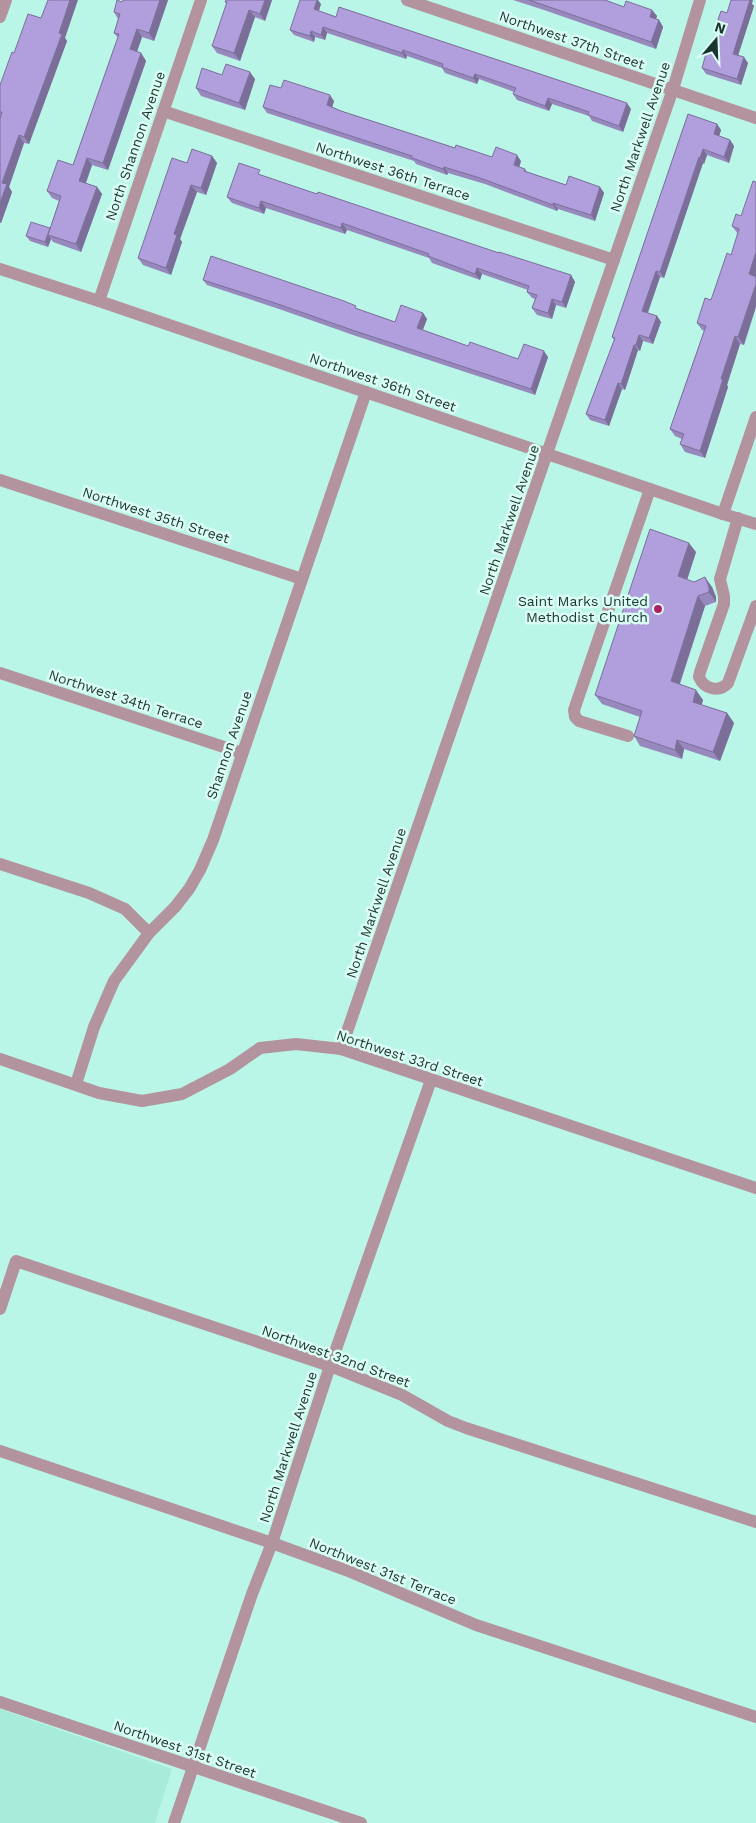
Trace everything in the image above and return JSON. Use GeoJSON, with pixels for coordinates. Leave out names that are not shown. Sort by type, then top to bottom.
{"type":"FeatureCollection","features":[{"type":"Feature","properties":{"kind":"street"},"geometry":{"type":"LineString","coordinates":[[0,17],[6,0]]}},
{"type":"Feature","properties":{"kind":"street","name":"North Shannon Avenue"},"geometry":{"type":"LineString","coordinates":[[99,301],[201,0]]}},
{"type":"Feature","properties":{"kind":"street","name":"Northwest 37th Street"},"geometry":{"type":"LineString","coordinates":[[407,0],[756,118]]}},
{"type":"Feature","properties":{"kind":"street","name":"North Markwell Avenue"},"geometry":{"type":"LineString","coordinates":[[341,1049],[673,89],[700,0]]}},
{"type":"Feature","properties":{"kind":"street","name":"Northwest 36th Terrace"},"geometry":{"type":"LineString","coordinates":[[163,111],[614,260]]}},
{"type":"Feature","properties":{"kind":"street","name":"Northwest 36th Street"},"geometry":{"type":"LineString","coordinates":[[0,269],[756,524]]}},
{"type":"Feature","properties":{"kind":"street","name":"Shannon Avenue"},"geometry":{"type":"LineString","coordinates":[[76,1084],[94,1027],[114,981],[149,933],[175,907],[188,889],[200,870],[213,840],[366,392]]}},
{"type":"Feature","properties":{"kind":"street"},"geometry":{"type":"LineString","coordinates":[[722,514],[756,417]]}},
{"type":"Feature","properties":{"kind":"street","name":"Northwest 35th Street"},"geometry":{"type":"LineString","coordinates":[[0,480],[302,579]]}},
{"type":"Feature","properties":{"kind":"street"},"geometry":{"type":"LineString","coordinates":[[628,736],[579,721],[575,717],[574,710],[650,489]]}},
{"type":"Feature","properties":{"kind":"street"},"geometry":{"type":"LineString","coordinates":[[738,518],[720,579],[724,604],[700,672],[699,677],[702,683],[718,689],[723,688],[728,683],[756,606]]}},
{"type":"Feature","properties":{"kind":"street","name":"Northwest 34th Terrace"},"geometry":{"type":"LineString","coordinates":[[0,673],[242,753]]}},
{"type":"Feature","properties":{"kind":"street"},"geometry":{"type":"LineString","coordinates":[[0,864],[89,893],[125,909],[149,933]]}},
{"type":"Feature","properties":{"kind":"street","name":"Northwest 33rd Street"},"geometry":{"type":"LineString","coordinates":[[0,1059],[99,1093],[142,1101],[182,1094],[230,1069],[260,1048],[296,1044],[341,1049],[756,1188]]}},
{"type":"Feature","properties":{"kind":"street","name":"North Markwell Avenue"},"geometry":{"type":"LineString","coordinates":[[174,1823],[252,1594],[272,1543],[330,1366],[431,1080]]}},
{"type":"Feature","properties":{"kind":"street","name":"Northwest 32nd Street"},"geometry":{"type":"LineString","coordinates":[[0,1309],[16,1261],[330,1366],[402,1395],[448,1421],[466,1428],[756,1522]]}},
{"type":"Feature","properties":{"kind":"street","name":"Northwest 31st Terrace"},"geometry":{"type":"LineString","coordinates":[[0,1451],[346,1570],[476,1625],[756,1717]]}},
{"type":"Feature","properties":{"kind":"street","name":"Northwest 31st Street"},"geometry":{"type":"LineString","coordinates":[[0,1702],[361,1823]]}},
{"type":"Feature","properties":{"kind":"shaded area"},"geometry":{"type":"Polygon","coordinates":[[[0,1709],[172,1769],[155,1823],[0,1823],[0,1709]]]}},
{"type":"Feature","properties":{"kind":"building"},"geometry":{"type":"Polygon","coordinates":[[[48,0],[70,0],[59,33],[62,34],[24,137],[19,135],[2,183],[7,184],[0,203],[0,119],[2,112],[0,112],[0,85],[28,14],[41,18],[48,0]]]}},
{"type":"Feature","properties":{"kind":"building"},"geometry":{"type":"Polygon","coordinates":[[[117,0],[122,2],[123,0],[160,0],[149,33],[137,29],[130,49],[141,53],[103,163],[87,158],[79,181],[97,187],[76,244],[48,235],[61,196],[47,191],[58,160],[73,165],[119,34],[114,33],[120,14],[114,12],[117,0]]]}},
{"type":"Feature","properties":{"kind":"building"},"geometry":{"type":"Polygon","coordinates":[[[226,0],[265,0],[260,14],[249,10],[234,53],[212,46],[227,2],[225,2],[226,0]]]}},
{"type":"Feature","properties":{"kind":"building"},"geometry":{"type":"Polygon","coordinates":[[[300,0],[317,0],[314,9],[336,17],[339,7],[627,103],[619,126],[588,115],[589,112],[548,98],[545,106],[513,94],[516,88],[475,74],[473,78],[442,67],[443,64],[403,50],[402,53],[323,27],[321,35],[311,31],[310,36],[290,30],[300,0]]]}},
{"type":"Feature","properties":{"kind":"building"},"geometry":{"type":"Polygon","coordinates":[[[529,0],[605,0],[624,7],[626,1],[652,10],[650,17],[659,20],[651,42],[529,0]]]}},
{"type":"Feature","properties":{"kind":"building"},"geometry":{"type":"Polygon","coordinates":[[[731,0],[750,0],[733,54],[744,57],[737,79],[702,68],[707,50],[713,52],[720,30],[715,28],[721,11],[727,13],[731,0]]]}},
{"type":"Feature","properties":{"kind":"building"},"geometry":{"type":"Polygon","coordinates":[[[226,64],[250,72],[239,103],[196,88],[202,68],[222,75],[226,64]]]}},
{"type":"Feature","properties":{"kind":"building"},"geometry":{"type":"Polygon","coordinates":[[[284,80],[330,95],[327,105],[341,111],[455,148],[456,145],[492,157],[496,147],[517,155],[514,165],[525,169],[524,171],[566,185],[569,176],[600,187],[591,215],[553,203],[553,205],[480,178],[444,167],[443,169],[412,158],[412,156],[263,107],[270,85],[281,88],[284,80]]]}},
{"type":"Feature","properties":{"kind":"building"},"geometry":{"type":"Polygon","coordinates":[[[688,114],[717,124],[714,134],[730,140],[724,157],[703,149],[699,157],[660,272],[656,271],[642,311],[657,316],[649,338],[639,335],[636,345],[634,345],[621,384],[618,383],[605,420],[586,414],[615,338],[612,337],[688,114]]]}},
{"type":"Feature","properties":{"kind":"building"},"geometry":{"type":"Polygon","coordinates":[[[192,149],[212,156],[201,188],[191,185],[174,234],[177,235],[166,268],[138,258],[172,158],[187,163],[192,149]]]}},
{"type":"Feature","properties":{"kind":"building"},"geometry":{"type":"Polygon","coordinates":[[[239,163],[260,170],[258,174],[317,194],[318,192],[499,253],[571,275],[562,302],[552,299],[548,313],[532,308],[537,295],[527,292],[529,286],[477,268],[475,274],[428,256],[429,254],[342,223],[341,228],[261,201],[259,208],[227,197],[239,163]]]}},
{"type":"Feature","properties":{"kind":"building"},"geometry":{"type":"Polygon","coordinates":[[[753,181],[756,182],[756,252],[749,274],[756,277],[756,284],[738,337],[735,336],[700,451],[680,444],[684,434],[670,429],[706,326],[697,323],[705,298],[711,300],[727,253],[731,255],[739,229],[732,226],[736,214],[741,216],[753,181]]]}},
{"type":"Feature","properties":{"kind":"building"},"geometry":{"type":"Polygon","coordinates":[[[31,222],[50,228],[45,242],[26,236],[31,222]]]}},
{"type":"Feature","properties":{"kind":"building"},"geometry":{"type":"Polygon","coordinates":[[[211,256],[344,301],[356,306],[355,308],[395,322],[401,305],[423,313],[417,328],[468,346],[470,342],[518,359],[524,344],[544,351],[531,389],[203,280],[211,256]]]}},
{"type":"Feature","properties":{"kind":"building"},"geometry":{"type":"Polygon","coordinates":[[[650,529],[689,543],[678,576],[694,582],[705,577],[709,587],[709,592],[698,596],[671,681],[696,690],[693,702],[727,713],[713,752],[677,740],[675,750],[634,736],[642,711],[595,695],[650,529]]]}},
{"type":"Feature","properties":{"kind":"place","name":"Saint Marks United Methodist Church"},"geometry":{"type":"Point","coordinates":[658,609]}}]}
